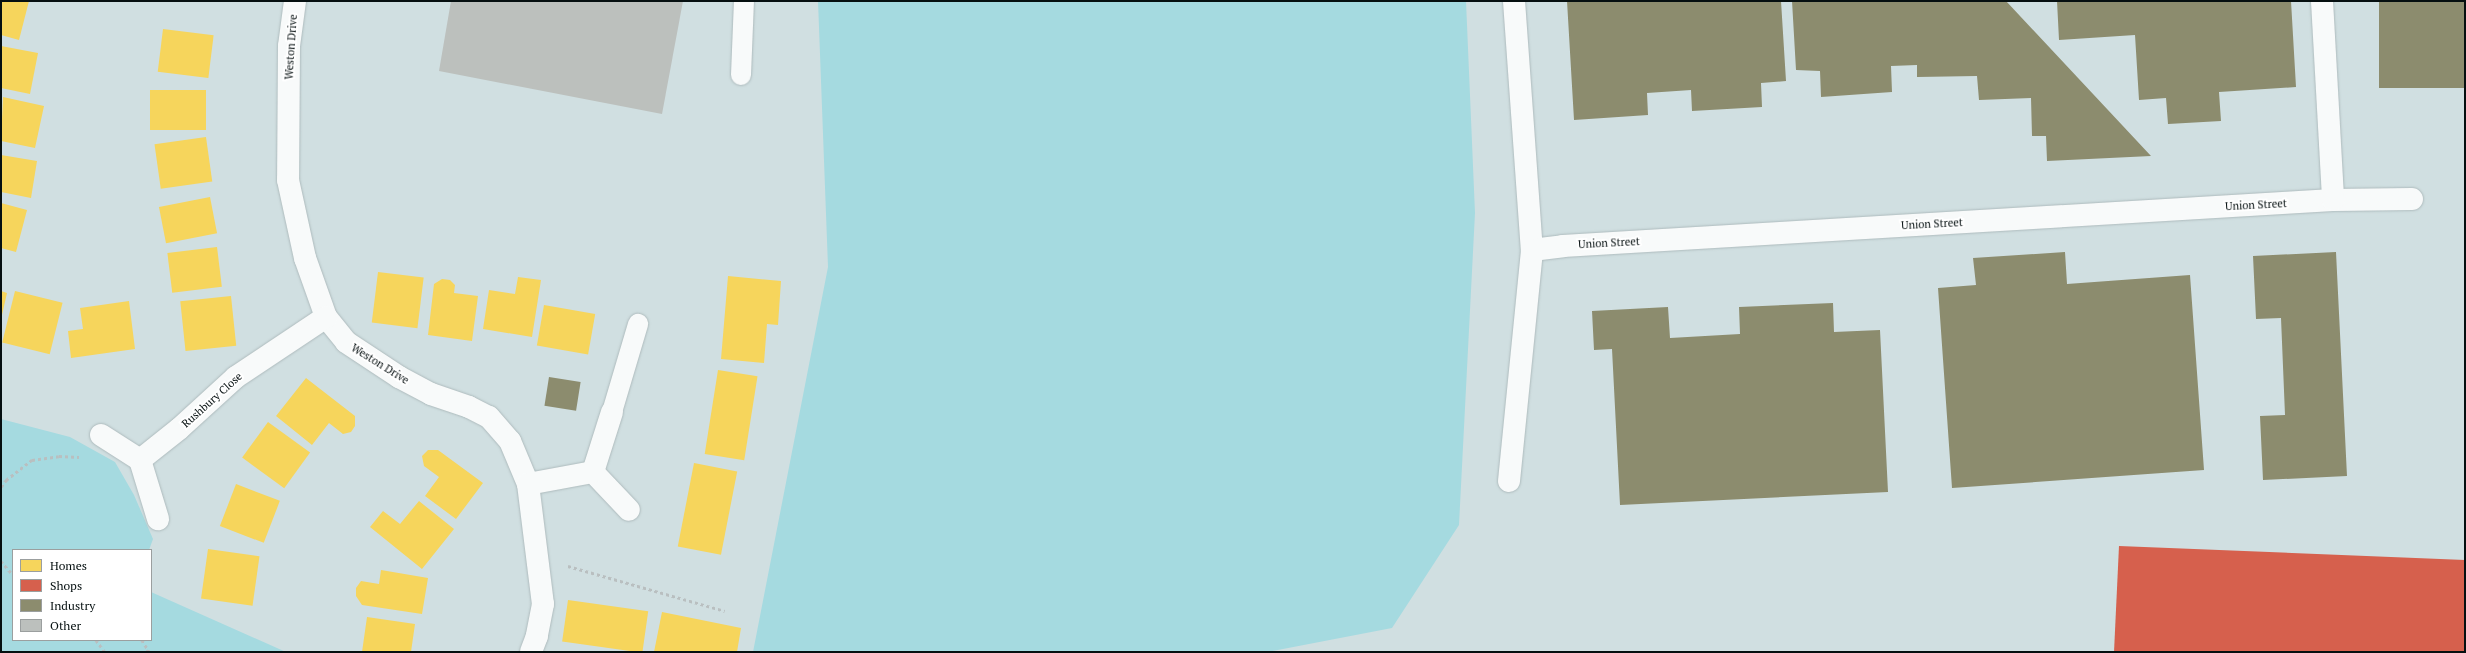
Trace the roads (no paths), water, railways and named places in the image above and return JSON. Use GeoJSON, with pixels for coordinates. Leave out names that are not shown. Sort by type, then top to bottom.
{"type":"FeatureCollection","features":[{"type":"Feature","properties":{"kind":"street","name":"Weston Drive"},"geometry":{"type":"LineString","coordinates":[[295,1],[290,46],[288,180],[305,258],[326,317],[346,342],[399,377],[430,394],[469,407],[489,417],[510,441],[528,484],[543,604],[537,636],[531,652]]}},
{"type":"Feature","properties":{"kind":"street"},"geometry":{"type":"LineString","coordinates":[[1509,481],[1532,250],[1514,1]]}},
{"type":"Feature","properties":{"kind":"street"},"geometry":{"type":"LineString","coordinates":[[2322,1],[2333,200]]}},
{"type":"Feature","properties":{"kind":"street","name":"Union Street"},"geometry":{"type":"LineString","coordinates":[[1532,250],[1563,246],[2333,200],[2412,200]]}},
{"type":"Feature","properties":{"kind":"street","name":"Rushbury Close"},"geometry":{"type":"LineString","coordinates":[[140,460],[179,429],[236,377],[326,317]]}},
{"type":"Feature","properties":{"kind":"street"},"geometry":{"type":"LineString","coordinates":[[593,472],[612,412]]}},
{"type":"Feature","properties":{"kind":"street"},"geometry":{"type":"LineString","coordinates":[[101,435],[140,460],[158,519]]}},
{"type":"Feature","properties":{"kind":"street"},"geometry":{"type":"LineString","coordinates":[[528,484],[593,472]]}},
{"type":"Feature","properties":{"kind":"street"},"geometry":{"type":"LineString","coordinates":[[593,472],[629,510]]}},
{"type":"Feature","properties":{"kind":"lane"},"geometry":{"type":"LineString","coordinates":[[741,75],[744,1]]}},
{"type":"Feature","properties":{"kind":"lane"},"geometry":{"type":"LineString","coordinates":[[612,412],[638,324]]}}]}
